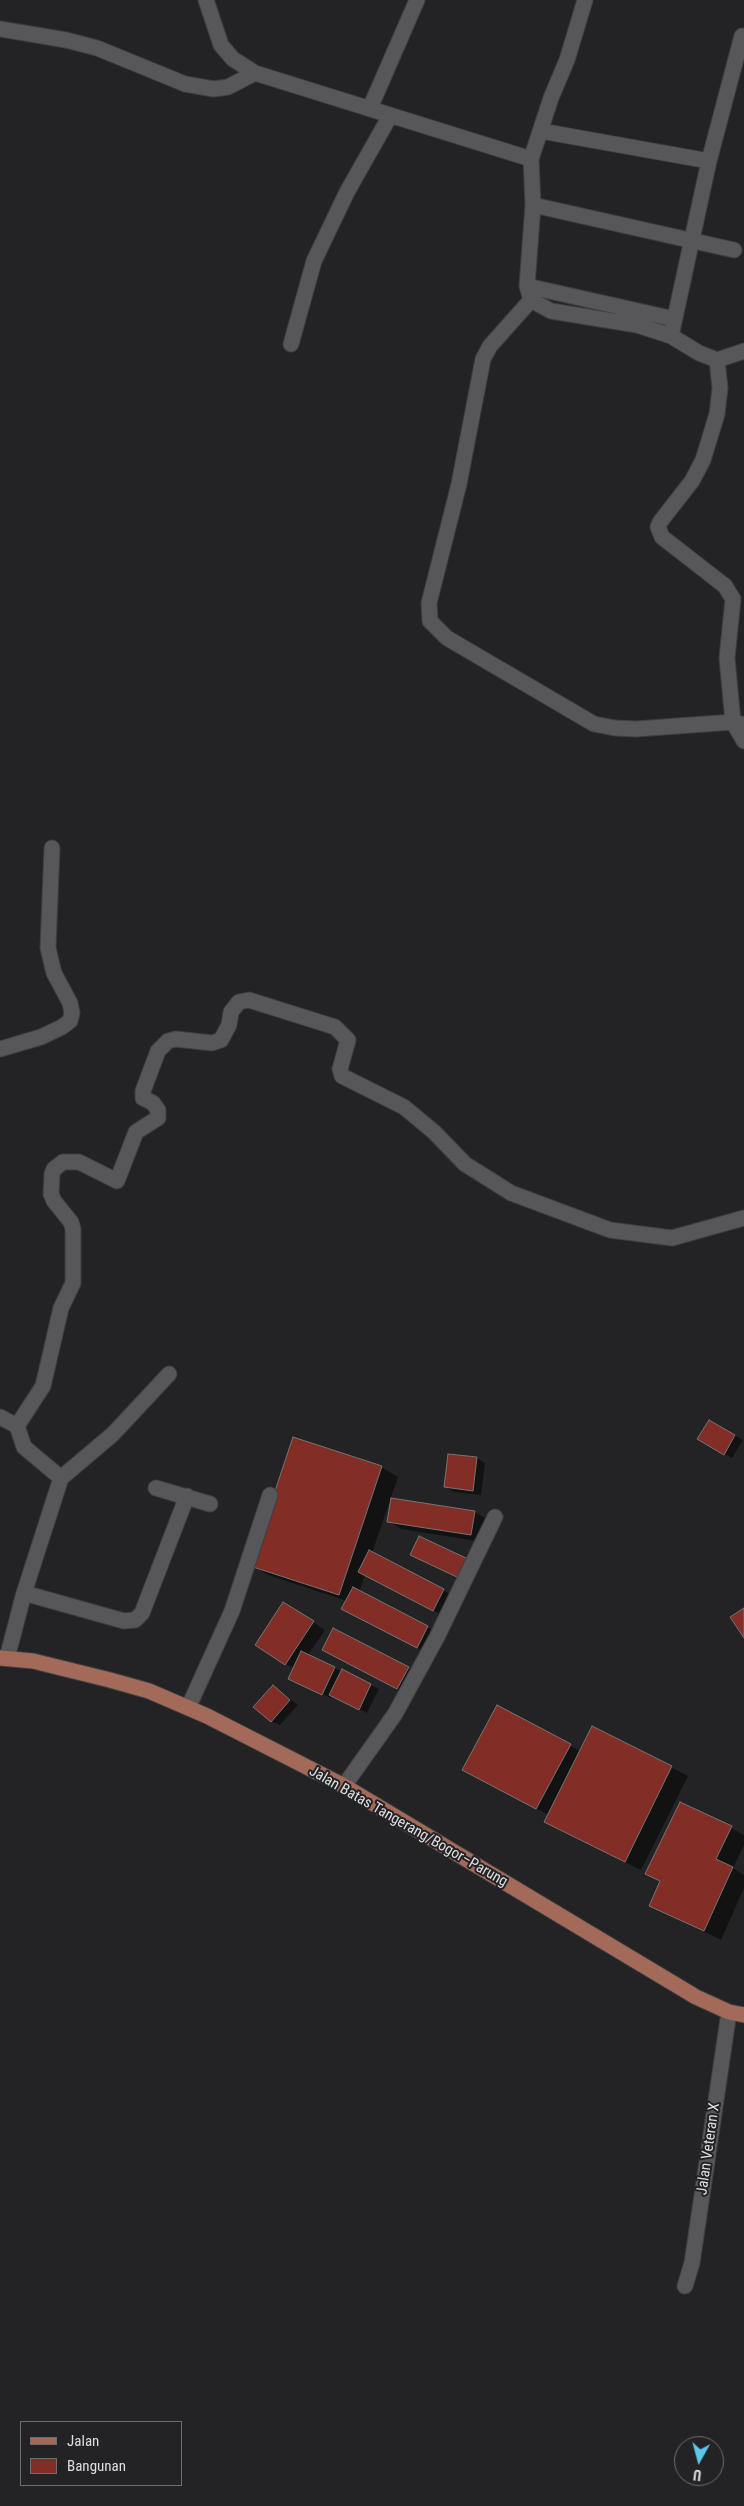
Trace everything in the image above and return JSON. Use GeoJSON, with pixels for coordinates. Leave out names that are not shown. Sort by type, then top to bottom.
{"type":"FeatureCollection","features":[{"type":"Feature","properties":{"kind":"main road","name":"Jalan Batas Tangerang/Bogor–Parung"},"geometry":{"type":"LineString","coordinates":[[4,1658],[33,1661],[110,1680],[150,1691],[188,1708],[344,1786],[696,1998],[737,2013]]}},
{"type":"Feature","properties":{"kind":"street"},"geometry":{"type":"LineString","coordinates":[[206,0],[221,45],[233,59],[256,73],[531,159]]}},
{"type":"Feature","properties":{"kind":"street"},"geometry":{"type":"LineString","coordinates":[[370,108],[418,0]]}},
{"type":"Feature","properties":{"kind":"street"},"geometry":{"type":"LineString","coordinates":[[581,1],[567,60],[551,98],[542,131],[531,159],[533,205],[529,293],[490,346],[483,359],[459,484],[429,603],[430,622],[447,638],[594,724],[636,729],[738,723]]}},
{"type":"Feature","properties":{"kind":"street"},"geometry":{"type":"LineString","coordinates":[[0,29],[66,40],[97,48],[185,84],[214,89],[228,87],[256,73]]}},
{"type":"Feature","properties":{"kind":"street"},"geometry":{"type":"LineString","coordinates":[[671,336],[693,242],[709,161],[742,36]]}},
{"type":"Feature","properties":{"kind":"street"},"geometry":{"type":"LineString","coordinates":[[290,344],[314,261],[347,192],[390,116]]}},
{"type":"Feature","properties":{"kind":"street"},"geometry":{"type":"LineString","coordinates":[[542,131],[709,161]]}},
{"type":"Feature","properties":{"kind":"street"},"geometry":{"type":"LineString","coordinates":[[533,205],[734,250]]}},
{"type":"Feature","properties":{"kind":"street"},"geometry":{"type":"LineString","coordinates":[[529,293],[674,319]]}},
{"type":"Feature","properties":{"kind":"street"},"geometry":{"type":"LineString","coordinates":[[529,293],[552,311],[637,325],[671,336],[699,353],[717,360],[744,351]]}},
{"type":"Feature","properties":{"kind":"street"},"geometry":{"type":"LineString","coordinates":[[717,360],[720,388],[717,414],[706,451],[692,481],[658,527],[662,537],[716,577],[738,599],[728,658],[738,723],[744,741]]}},
{"type":"Feature","properties":{"kind":"street"},"geometry":{"type":"LineString","coordinates":[[0,1049],[41,1037],[70,1021],[72,1013],[70,1003],[54,973],[48,948],[52,848]]}},
{"type":"Feature","properties":{"kind":"street"},"geometry":{"type":"LineString","coordinates":[[17,1426],[43,1386],[61,1308],[73,1283],[73,1229],[71,1222],[54,1201],[51,1194],[50,1185],[54,1169],[63,1162],[79,1162],[117,1181],[136,1132],[158,1118],[158,1110],[153,1103],[143,1098],[143,1091],[158,1051],[168,1041],[176,1039],[212,1043],[221,1040],[229,1025],[231,1012],[239,1002],[249,1000],[335,1027],[348,1040],[340,1069],[342,1076],[404,1108],[465,1164],[511,1193],[610,1230],[672,1238],[744,1218]]}},
{"type":"Feature","properties":{"kind":"street"},"geometry":{"type":"LineString","coordinates":[[4,1658],[61,1478],[113,1434],[169,1374]]}},
{"type":"Feature","properties":{"kind":"street"},"geometry":{"type":"LineString","coordinates":[[0,1417],[17,1426],[24,1446],[61,1478]]}},
{"type":"Feature","properties":{"kind":"street"},"geometry":{"type":"LineString","coordinates":[[156,1488],[210,1504]]}},
{"type":"Feature","properties":{"kind":"street"},"geometry":{"type":"LineString","coordinates":[[188,1708],[232,1611],[270,1495]]}},
{"type":"Feature","properties":{"kind":"street"},"geometry":{"type":"LineString","coordinates":[[24,1593],[124,1621],[135,1620],[142,1613],[187,1496]]}},
{"type":"Feature","properties":{"kind":"street"},"geometry":{"type":"LineString","coordinates":[[344,1786],[395,1714],[437,1637],[495,1517]]}},
{"type":"Feature","properties":{"kind":"street","name":"Jalan Veteran X"},"geometry":{"type":"LineString","coordinates":[[685,2286],[692,2264],[737,2013]]}},
{"type":"Feature","properties":{"kind":"building"},"geometry":{"type":"Polygon","coordinates":[[[709,1420],[735,1435],[724,1455],[697,1439],[709,1420]]]}},
{"type":"Feature","properties":{"kind":"building"},"geometry":{"type":"Polygon","coordinates":[[[293,1437],[382,1466],[339,1595],[250,1566],[293,1437]]]}},
{"type":"Feature","properties":{"kind":"building"},"geometry":{"type":"Polygon","coordinates":[[[448,1454],[477,1457],[473,1491],[444,1487],[448,1454]]]}},
{"type":"Feature","properties":{"kind":"building"},"geometry":{"type":"Polygon","coordinates":[[[391,1498],[475,1511],[471,1535],[387,1522],[391,1498]]]}},
{"type":"Feature","properties":{"kind":"building"},"geometry":{"type":"Polygon","coordinates":[[[419,1536],[468,1559],[459,1578],[410,1555],[419,1536]]]}},
{"type":"Feature","properties":{"kind":"building"},"geometry":{"type":"Polygon","coordinates":[[[369,1550],[444,1589],[433,1611],[358,1572],[369,1550]]]}},
{"type":"Feature","properties":{"kind":"building"},"geometry":{"type":"Polygon","coordinates":[[[353,1587],[428,1626],[417,1648],[341,1609],[353,1587]]]}},
{"type":"Feature","properties":{"kind":"building"},"geometry":{"type":"Polygon","coordinates":[[[283,1602],[314,1621],[285,1665],[255,1645],[283,1602]]]}},
{"type":"Feature","properties":{"kind":"building"},"geometry":{"type":"Polygon","coordinates":[[[744,1608],[744,1638],[730,1617],[744,1608]]]}},
{"type":"Feature","properties":{"kind":"building"},"geometry":{"type":"Polygon","coordinates":[[[333,1628],[409,1667],[397,1689],[322,1650],[333,1628]]]}},
{"type":"Feature","properties":{"kind":"building"},"geometry":{"type":"Polygon","coordinates":[[[301,1651],[335,1667],[322,1695],[288,1679],[301,1651]]]}},
{"type":"Feature","properties":{"kind":"building"},"geometry":{"type":"Polygon","coordinates":[[[342,1669],[371,1684],[359,1710],[329,1695],[342,1669]]]}},
{"type":"Feature","properties":{"kind":"building"},"geometry":{"type":"Polygon","coordinates":[[[273,1685],[290,1700],[271,1722],[253,1707],[273,1685]]]}},
{"type":"Feature","properties":{"kind":"building"},"geometry":{"type":"Polygon","coordinates":[[[497,1705],[571,1744],[536,1809],[462,1770],[497,1705]]]}},
{"type":"Feature","properties":{"kind":"building"},"geometry":{"type":"Polygon","coordinates":[[[592,1726],[672,1766],[625,1862],[544,1822],[592,1726]]]}},
{"type":"Feature","properties":{"kind":"building"},"geometry":{"type":"Polygon","coordinates":[[[680,1802],[732,1826],[716,1859],[733,1867],[704,1931],[649,1906],[660,1881],[645,1874],[680,1802]]]}}]}
